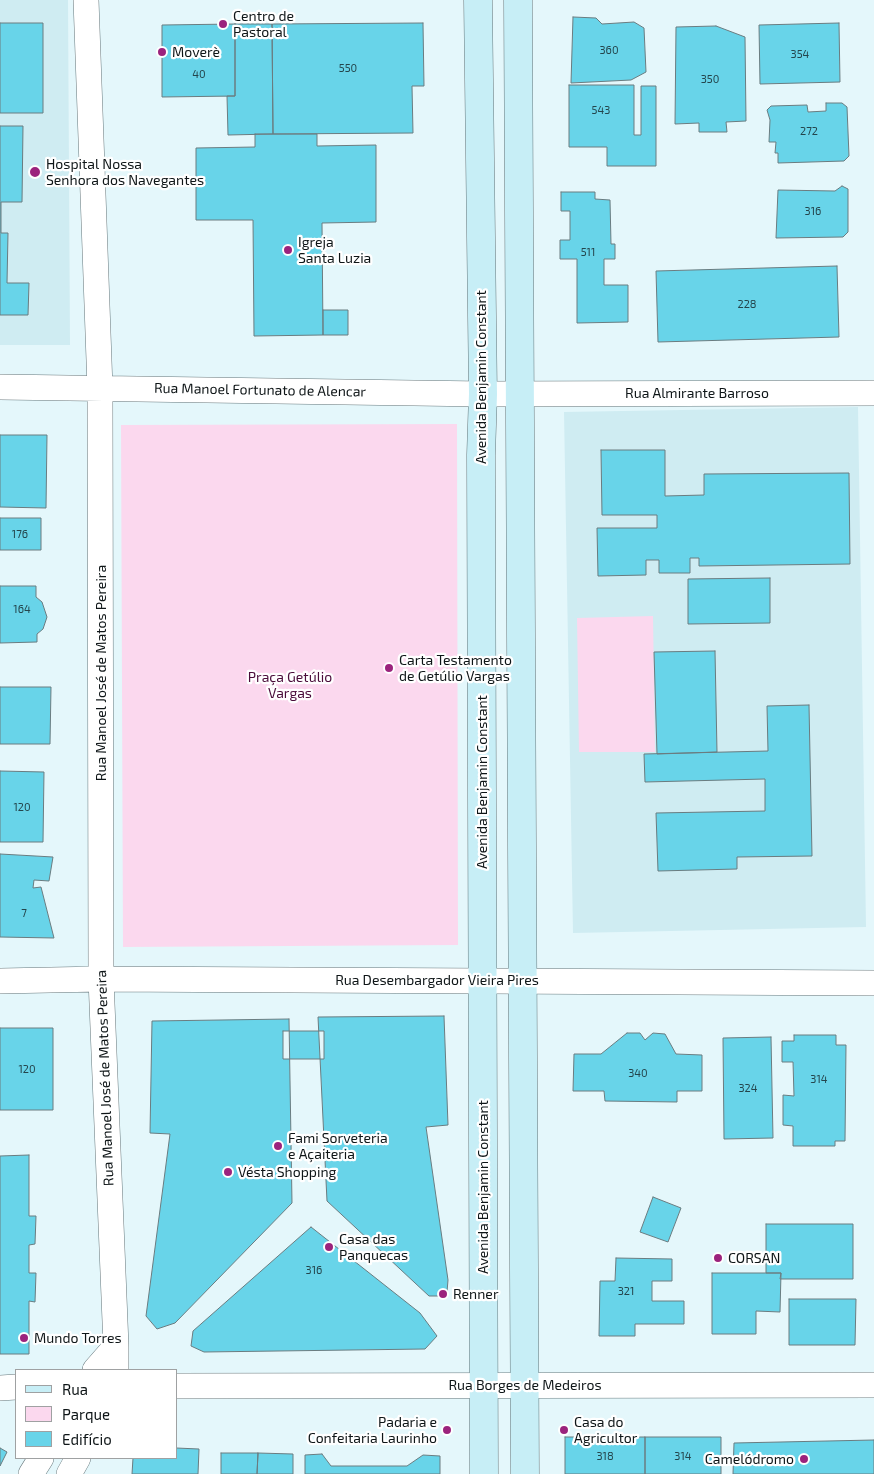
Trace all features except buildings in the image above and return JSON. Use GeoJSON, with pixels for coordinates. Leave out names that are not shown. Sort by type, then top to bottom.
{"type":"FeatureCollection","features":[{"type":"Feature","properties":{"kind":"main road","name":"Avenida Benjamin Constant"},"geometry":{"type":"LineString","coordinates":[[478,0],[484,394],[481,455],[484,1474]]}},
{"type":"Feature","properties":{"kind":"main road"},"geometry":{"type":"LineString","coordinates":[[518,0],[525,1474]]}},
{"type":"Feature","properties":{"kind":"main road"},"geometry":{"type":"LineString","coordinates":[[481,676],[520,674]]}},
{"type":"Feature","properties":{"kind":"street","name":"Rua Manoel José de Matos Pereira"},"geometry":{"type":"LineString","coordinates":[[86,0],[100,388],[101,979],[116,1358],[97,1369]]}},
{"type":"Feature","properties":{"kind":"street","name":"Rua Manoel Fortunato de Alencar"},"geometry":{"type":"LineString","coordinates":[[0,387],[484,394],[520,392]]}},
{"type":"Feature","properties":{"kind":"street","name":"Rua Almirante Barroso"},"geometry":{"type":"LineString","coordinates":[[520,392],[874,393]]}},
{"type":"Feature","properties":{"kind":"street","name":"Rua Desembargador Vieira Pires"},"geometry":{"type":"LineString","coordinates":[[0,982],[101,979],[874,983]]}},
{"type":"Feature","properties":{"kind":"street","name":"Rua Borges de Medeiros"},"geometry":{"type":"LineString","coordinates":[[178,1386],[874,1385]]}},
{"type":"Feature","properties":{"kind":"street"},"geometry":{"type":"LineString","coordinates":[[0,1388],[15,1388]]}},
{"type":"Feature","properties":{"kind":"street"},"geometry":{"type":"LineString","coordinates":[[32,1474],[40,1459]]}},
{"type":"Feature","properties":{"kind":"street"},"geometry":{"type":"LineString","coordinates":[[69,1474],[77,1459]]}},
{"type":"Feature","properties":{"kind":"shaded area","name":"Hospital Nossa Senhora dos Navegantes"},"geometry":{"type":"Polygon","coordinates":[[[0,0],[68,0],[70,345],[0,345],[0,0]]]}},
{"type":"Feature","properties":{"kind":"shaded area"},"geometry":{"type":"Polygon","coordinates":[[[858,407],[866,927],[573,933],[564,412],[858,407]]]}},
{"type":"Feature","properties":{"kind":"green space","name":"Praça Getúlio Vargas"},"geometry":{"type":"Polygon","coordinates":[[[457,424],[458,945],[123,947],[121,425],[457,424]]]}},
{"type":"Feature","properties":{"kind":"green space"},"geometry":{"type":"Polygon","coordinates":[[[653,616],[655,752],[579,752],[577,618],[653,616]]]}},
{"type":"Feature","properties":{"kind":"place","name":"Centro de Pastoral"},"geometry":{"type":"Point","coordinates":[223,24]}},
{"type":"Feature","properties":{"kind":"place","name":"Moverè"},"geometry":{"type":"Point","coordinates":[162,52]}},
{"type":"Feature","properties":{"kind":"place","name":"Hospital Nossa Senhora dos Navegantes"},"geometry":{"type":"Point","coordinates":[35,172]}},
{"type":"Feature","properties":{"kind":"place","name":"Igreja Santa Luzia"},"geometry":{"type":"Point","coordinates":[288,250]}},
{"type":"Feature","properties":{"kind":"place","name":"Carta Testamento de Getúlio Vargas"},"geometry":{"type":"Point","coordinates":[389,668]}},
{"type":"Feature","properties":{"kind":"place","name":"Fami Sorveteria e Açaiteria"},"geometry":{"type":"Point","coordinates":[278,1146]}},
{"type":"Feature","properties":{"kind":"place","name":"Vésta Shopping"},"geometry":{"type":"Point","coordinates":[228,1172]}},
{"type":"Feature","properties":{"kind":"place","name":"Casa das Panquecas"},"geometry":{"type":"Point","coordinates":[329,1247]}},
{"type":"Feature","properties":{"kind":"place","name":"CORSAN"},"geometry":{"type":"Point","coordinates":[718,1258]}},
{"type":"Feature","properties":{"kind":"place","name":"Renner"},"geometry":{"type":"Point","coordinates":[443,1294]}},
{"type":"Feature","properties":{"kind":"place","name":"Mundo Torres"},"geometry":{"type":"Point","coordinates":[24,1338]}},
{"type":"Feature","properties":{"kind":"place","name":"Padaria e Confeitaria Laurinho"},"geometry":{"type":"Point","coordinates":[447,1430]}},
{"type":"Feature","properties":{"kind":"place","name":"Casa do Agricultor"},"geometry":{"type":"Point","coordinates":[564,1430]}},
{"type":"Feature","properties":{"kind":"place","name":"Camelódromo"},"geometry":{"type":"Point","coordinates":[804,1459]}}]}
